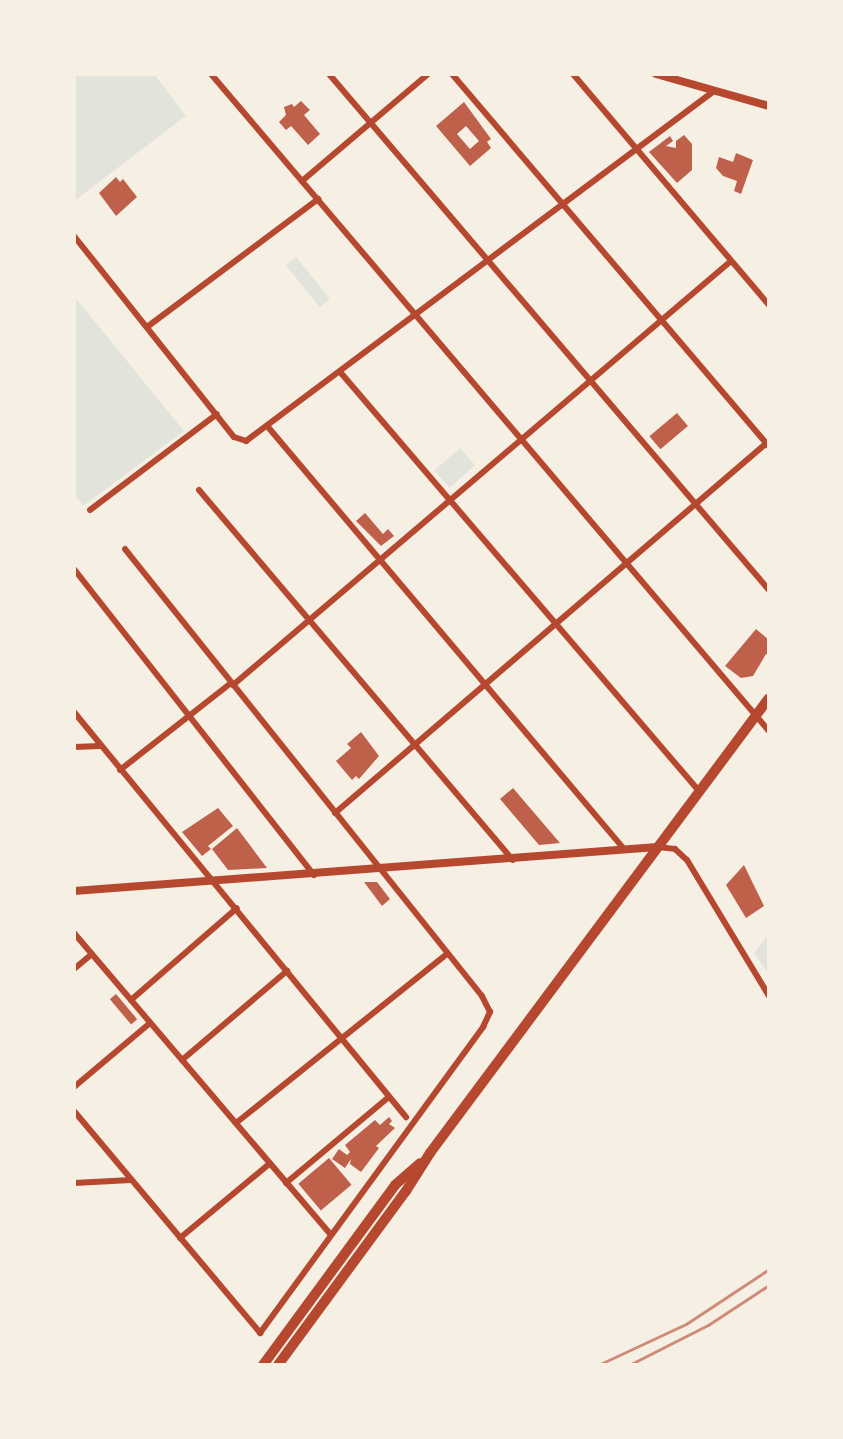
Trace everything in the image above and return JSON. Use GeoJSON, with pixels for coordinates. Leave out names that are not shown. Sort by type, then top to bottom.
{"type":"FeatureCollection","features":[{"type":"Feature","properties":{"kind":"main road"},"geometry":{"type":"LineString","coordinates":[[278,1365],[406,1191],[430,1153],[769,698]]}},
{"type":"Feature","properties":{"kind":"main road"},"geometry":{"type":"LineString","coordinates":[[263,1365],[395,1185],[430,1153]]}},
{"type":"Feature","properties":{"kind":"street"},"geometry":{"type":"LineString","coordinates":[[211,74],[624,564],[769,731]]}},
{"type":"Feature","properties":{"kind":"street"},"geometry":{"type":"LineString","coordinates":[[329,74],[769,590]]}},
{"type":"Feature","properties":{"kind":"street"},"geometry":{"type":"LineString","coordinates":[[302,181],[428,74]]}},
{"type":"Feature","properties":{"kind":"street"},"geometry":{"type":"LineString","coordinates":[[335,813],[768,444],[452,74]]}},
{"type":"Feature","properties":{"kind":"street"},"geometry":{"type":"LineString","coordinates":[[573,74],[769,305]]}},
{"type":"Feature","properties":{"kind":"street"},"geometry":{"type":"LineString","coordinates":[[656,74],[769,106]]}},
{"type":"Feature","properties":{"kind":"street"},"geometry":{"type":"LineString","coordinates":[[74,236],[217,414],[241,441],[250,440],[714,91]]}},
{"type":"Feature","properties":{"kind":"street"},"geometry":{"type":"LineString","coordinates":[[147,327],[318,199]]}},
{"type":"Feature","properties":{"kind":"street"},"geometry":{"type":"LineString","coordinates":[[120,770],[232,684],[381,561],[731,261]]}},
{"type":"Feature","properties":{"kind":"street"},"geometry":{"type":"LineString","coordinates":[[341,373],[699,791]]}},
{"type":"Feature","properties":{"kind":"street"},"geometry":{"type":"LineString","coordinates":[[90,510],[217,414]]}},
{"type":"Feature","properties":{"kind":"street"},"geometry":{"type":"LineString","coordinates":[[268,427],[624,849]]}},
{"type":"Feature","properties":{"kind":"street"},"geometry":{"type":"LineString","coordinates":[[199,490],[513,860]]}},
{"type":"Feature","properties":{"kind":"street"},"geometry":{"type":"LineString","coordinates":[[74,1111],[260,1333],[488,1019],[487,1003],[125,549]]}},
{"type":"Feature","properties":{"kind":"street"},"geometry":{"type":"LineString","coordinates":[[74,569],[315,875]]}},
{"type":"Feature","properties":{"kind":"street"},"geometry":{"type":"LineString","coordinates":[[74,712],[209,881],[221,888],[406,1117]]}},
{"type":"Feature","properties":{"kind":"street"},"geometry":{"type":"LineString","coordinates":[[74,747],[100,746]]}},
{"type":"Feature","properties":{"kind":"street"},"geometry":{"type":"LineString","coordinates":[[74,891],[513,860],[624,849],[675,849],[687,860],[769,996]]}},
{"type":"Feature","properties":{"kind":"street"},"geometry":{"type":"LineString","coordinates":[[131,1000],[237,908]]}},
{"type":"Feature","properties":{"kind":"street"},"geometry":{"type":"LineString","coordinates":[[74,933],[330,1234]]}},
{"type":"Feature","properties":{"kind":"street"},"geometry":{"type":"LineString","coordinates":[[74,969],[92,954]]}},
{"type":"Feature","properties":{"kind":"street"},"geometry":{"type":"LineString","coordinates":[[236,1123],[447,954]]}},
{"type":"Feature","properties":{"kind":"street"},"geometry":{"type":"LineString","coordinates":[[182,1060],[287,971]]}},
{"type":"Feature","properties":{"kind":"street"},"geometry":{"type":"LineString","coordinates":[[74,1087],[150,1023]]}},
{"type":"Feature","properties":{"kind":"street"},"geometry":{"type":"LineString","coordinates":[[286,1183],[389,1097]]}},
{"type":"Feature","properties":{"kind":"street"},"geometry":{"type":"LineString","coordinates":[[180,1238],[269,1164]]}},
{"type":"Feature","properties":{"kind":"street"},"geometry":{"type":"LineString","coordinates":[[74,1183],[131,1180]]}},
{"type":"Feature","properties":{"kind":"shaded area"},"geometry":{"type":"Polygon","coordinates":[[[74,74],[154,74],[186,116],[74,201],[74,74]]]}},
{"type":"Feature","properties":{"kind":"shaded area"},"geometry":{"type":"Polygon","coordinates":[[[296,257],[330,299],[320,307],[286,265],[296,257]]]}},
{"type":"Feature","properties":{"kind":"shaded area"},"geometry":{"type":"Polygon","coordinates":[[[74,296],[184,431],[83,506],[74,494],[74,296]]]}},
{"type":"Feature","properties":{"kind":"shaded area"},"geometry":{"type":"Polygon","coordinates":[[[460,448],[475,465],[449,488],[434,470],[460,448]]]}},
{"type":"Feature","properties":{"kind":"shaded area"},"geometry":{"type":"Polygon","coordinates":[[[769,934],[769,975],[754,953],[769,934]]]}},
{"type":"Feature","properties":{"kind":"building"},"geometry":{"type":"Polygon","coordinates":[[[301,101],[310,110],[304,115],[320,134],[308,145],[291,126],[286,130],[279,122],[286,115],[284,107],[292,104],[294,107],[301,101]]]}},
{"type":"Feature","properties":{"kind":"building"},"geometry":{"type":"Polygon","coordinates":[[[464,102],[491,139],[487,142],[491,148],[470,166],[436,126],[464,102]],[[466,126],[457,134],[470,149],[479,141],[466,126]]]}},
{"type":"Feature","properties":{"kind":"building"},"geometry":{"type":"Polygon","coordinates":[[[684,135],[692,144],[692,170],[677,183],[649,152],[670,136],[673,141],[666,146],[676,148],[676,141],[684,135]]]}},
{"type":"Feature","properties":{"kind":"building"},"geometry":{"type":"Polygon","coordinates":[[[736,153],[753,160],[741,194],[734,191],[737,181],[723,176],[716,168],[719,157],[733,162],[736,153]]]}},
{"type":"Feature","properties":{"kind":"building"},"geometry":{"type":"Polygon","coordinates":[[[116,177],[120,182],[123,179],[137,197],[116,216],[99,193],[116,177]]]}},
{"type":"Feature","properties":{"kind":"building"},"geometry":{"type":"Polygon","coordinates":[[[677,413],[688,426],[660,449],[649,436],[677,413]]]}},
{"type":"Feature","properties":{"kind":"building"},"geometry":{"type":"Polygon","coordinates":[[[365,513],[383,534],[388,529],[394,536],[381,546],[356,521],[365,513]]]}},
{"type":"Feature","properties":{"kind":"building"},"geometry":{"type":"Polygon","coordinates":[[[756,629],[769,640],[769,655],[766,654],[753,676],[741,678],[725,666],[756,629]]]}},
{"type":"Feature","properties":{"kind":"building"},"geometry":{"type":"Polygon","coordinates":[[[361,732],[379,756],[359,779],[356,776],[352,780],[336,761],[351,748],[347,744],[361,732]]]}},
{"type":"Feature","properties":{"kind":"building"},"geometry":{"type":"Polygon","coordinates":[[[513,788],[560,843],[539,845],[500,799],[513,788]]]}},
{"type":"Feature","properties":{"kind":"building"},"geometry":{"type":"Polygon","coordinates":[[[218,808],[233,826],[208,846],[211,849],[202,856],[182,832],[218,808]]]}},
{"type":"Feature","properties":{"kind":"building"},"geometry":{"type":"Polygon","coordinates":[[[237,828],[267,868],[228,870],[212,849],[237,828]]]}},
{"type":"Feature","properties":{"kind":"building"},"geometry":{"type":"Polygon","coordinates":[[[744,865],[764,906],[746,918],[726,885],[744,865]]]}},
{"type":"Feature","properties":{"kind":"building"},"geometry":{"type":"Polygon","coordinates":[[[364,882],[377,882],[390,899],[382,906],[364,882]]]}},
{"type":"Feature","properties":{"kind":"building"},"geometry":{"type":"Polygon","coordinates":[[[116,994],[137,1019],[131,1024],[110,999],[116,994]]]}},
{"type":"Feature","properties":{"kind":"building"},"geometry":{"type":"Polygon","coordinates":[[[389,1117],[392,1121],[389,1124],[395,1128],[376,1146],[379,1148],[361,1172],[350,1164],[351,1159],[345,1168],[332,1159],[339,1149],[347,1155],[350,1152],[345,1145],[375,1120],[380,1125],[389,1117]]]}},
{"type":"Feature","properties":{"kind":"building"},"geometry":{"type":"Polygon","coordinates":[[[329,1158],[351,1185],[321,1211],[298,1184],[329,1158]]]}},
{"type":"Feature","properties":{"kind":"railway"},"geometry":{"type":"LineString","coordinates":[[598,1365],[686,1324],[769,1269]]}},
{"type":"Feature","properties":{"kind":"railway"},"geometry":{"type":"LineString","coordinates":[[629,1365],[708,1325],[769,1285]]}}]}
